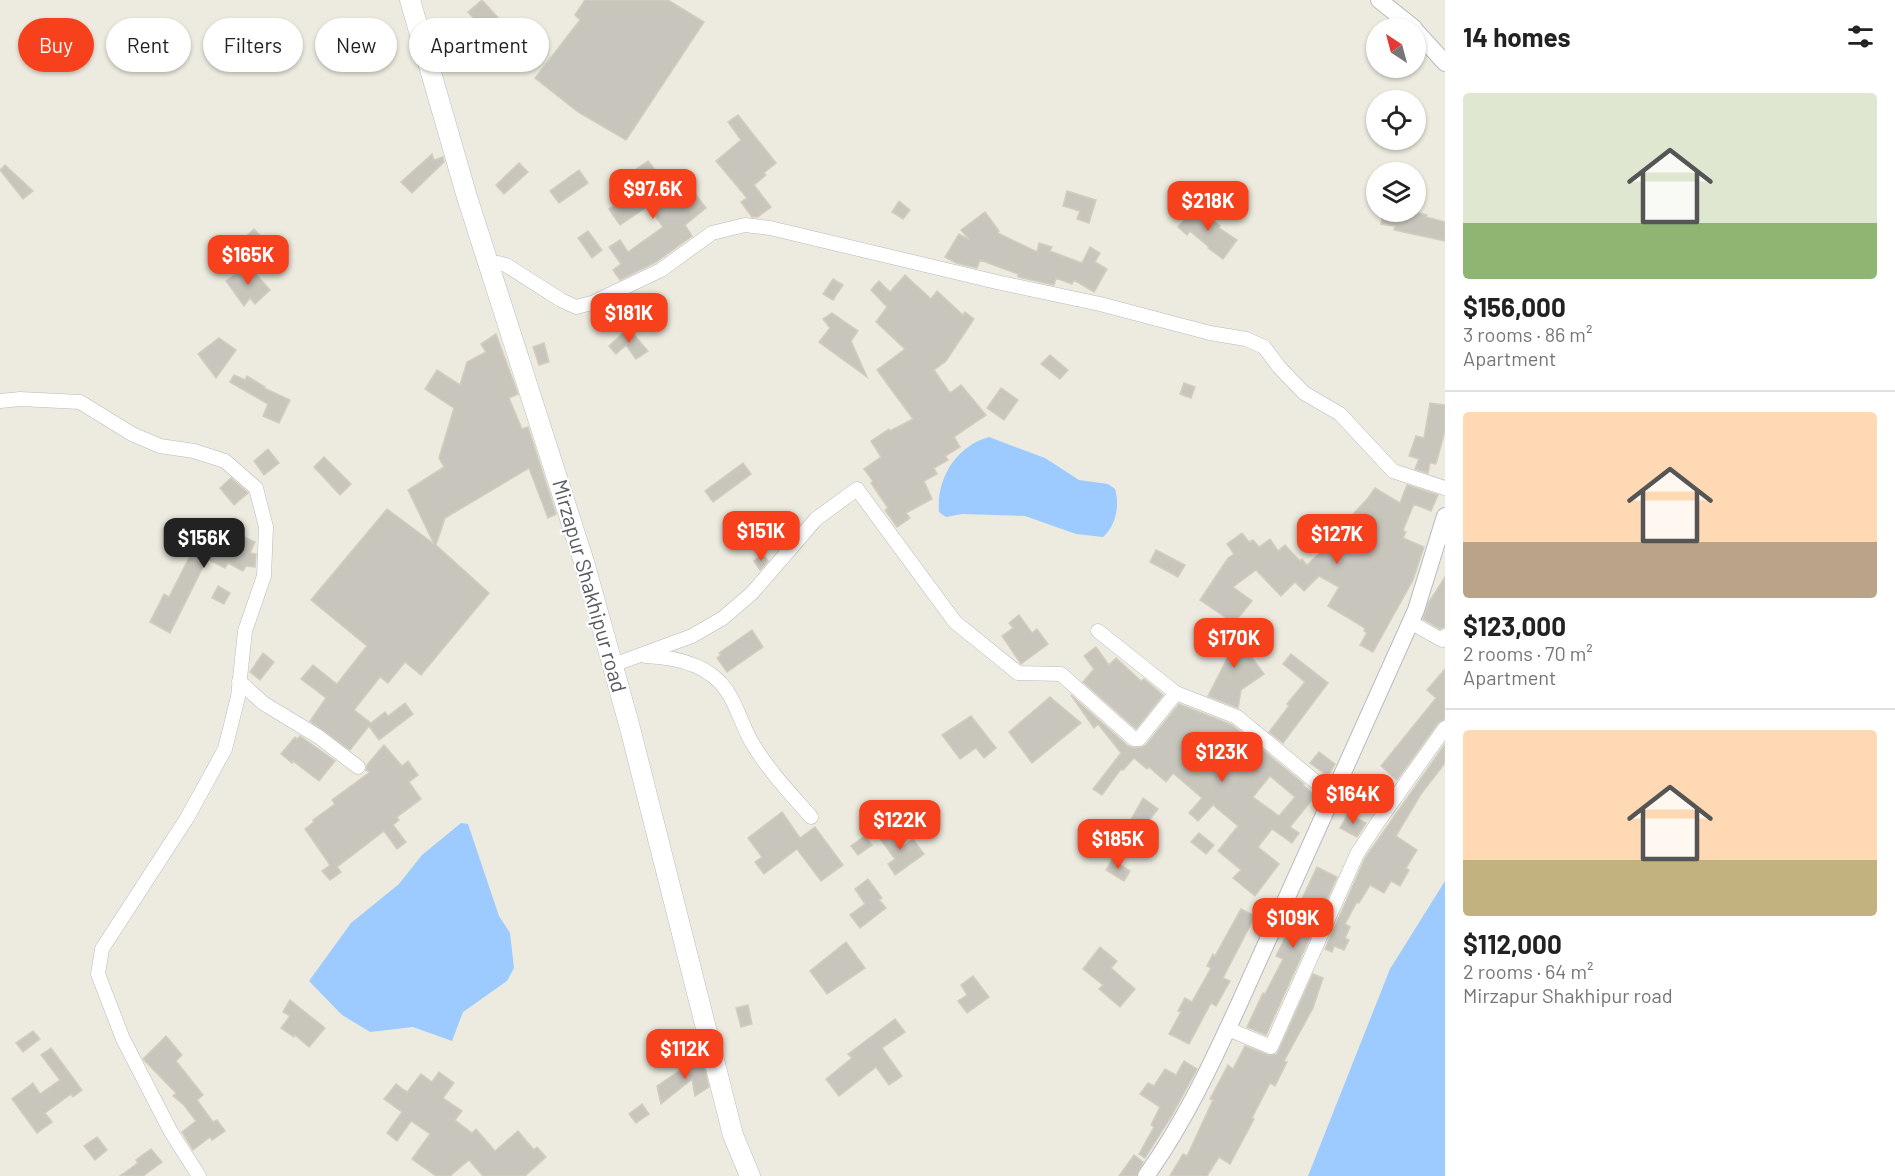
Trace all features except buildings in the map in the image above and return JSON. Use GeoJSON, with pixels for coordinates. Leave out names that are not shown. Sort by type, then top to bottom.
{"type":"FeatureCollection","features":[{"type":"Feature","properties":{"kind":"main road","name":"Mirzapur Shakhipur road"},"geometry":{"type":"LineString","coordinates":[[410,0],[488,265],[525,372],[584,562],[613,665],[733,1136],[750,1176]]}},
{"type":"Feature","properties":{"kind":"street"},"geometry":{"type":"LineString","coordinates":[[1379,0],[1401,18]]}},
{"type":"Feature","properties":{"kind":"street"},"geometry":{"type":"LineString","coordinates":[[1426,42],[1445,63]]}},
{"type":"Feature","properties":{"kind":"street"},"geometry":{"type":"LineString","coordinates":[[488,265],[498,263],[506,265],[576,307],[592,303],[661,270],[712,233],[745,225],[770,228],[991,281],[1100,304],[1210,333],[1246,339],[1264,347],[1279,367],[1304,393],[1340,414],[1393,471],[1445,488]]}},
{"type":"Feature","properties":{"kind":"street"},"geometry":{"type":"LineString","coordinates":[[0,401],[20,399],[80,402],[113,424],[160,446],[194,451],[225,461],[256,488],[266,527],[264,576],[245,631],[238,697],[225,749],[187,818],[102,949],[98,974],[123,1039],[171,1132],[199,1176]]}},
{"type":"Feature","properties":{"kind":"street"},"geometry":{"type":"LineString","coordinates":[[613,665],[692,636],[723,618],[752,593],[816,519],[857,489],[955,622],[1018,673],[1061,674],[1134,739],[1139,739],[1176,693]]}},
{"type":"Feature","properties":{"kind":"street"},"geometry":{"type":"LineString","coordinates":[[1146,1176],[1165,1150],[1227,1029],[1333,796],[1410,622],[1445,516]]}},
{"type":"Feature","properties":{"kind":"street"},"geometry":{"type":"LineString","coordinates":[[1410,622],[1442,640],[1445,636]]}},
{"type":"Feature","properties":{"kind":"street"},"geometry":{"type":"LineString","coordinates":[[1098,631],[1176,693],[1237,717],[1333,796]]}},
{"type":"Feature","properties":{"kind":"street"},"geometry":{"type":"LineString","coordinates":[[637,656],[666,657],[692,663],[716,679],[727,691],[751,742],[786,788],[812,817]]}},
{"type":"Feature","properties":{"kind":"street"},"geometry":{"type":"LineString","coordinates":[[239,681],[263,703],[319,737],[358,768]]}},
{"type":"Feature","properties":{"kind":"street"},"geometry":{"type":"LineString","coordinates":[[1227,1029],[1271,1047],[1357,854],[1377,822],[1445,728]]}},
{"type":"Feature","properties":{"kind":"water"},"geometry":{"type":"Polygon","coordinates":[[[989,437],[1045,458],[1079,480],[1108,484],[1115,489],[1116,515],[1111,527],[1103,537],[1076,534],[1025,516],[962,514],[946,517],[939,512],[941,488],[950,466],[967,448],[989,437]]]}},
{"type":"Feature","properties":{"kind":"water"},"geometry":{"type":"Polygon","coordinates":[[[461,823],[468,824],[499,916],[510,933],[514,968],[507,981],[463,1012],[452,1041],[413,1027],[370,1032],[342,1015],[309,981],[351,923],[399,884],[422,855],[461,823]]]}},
{"type":"Feature","properties":{"kind":"water"},"geometry":{"type":"Polygon","coordinates":[[[1445,881],[1445,1176],[1308,1176],[1390,969],[1445,881]]]}}]}
